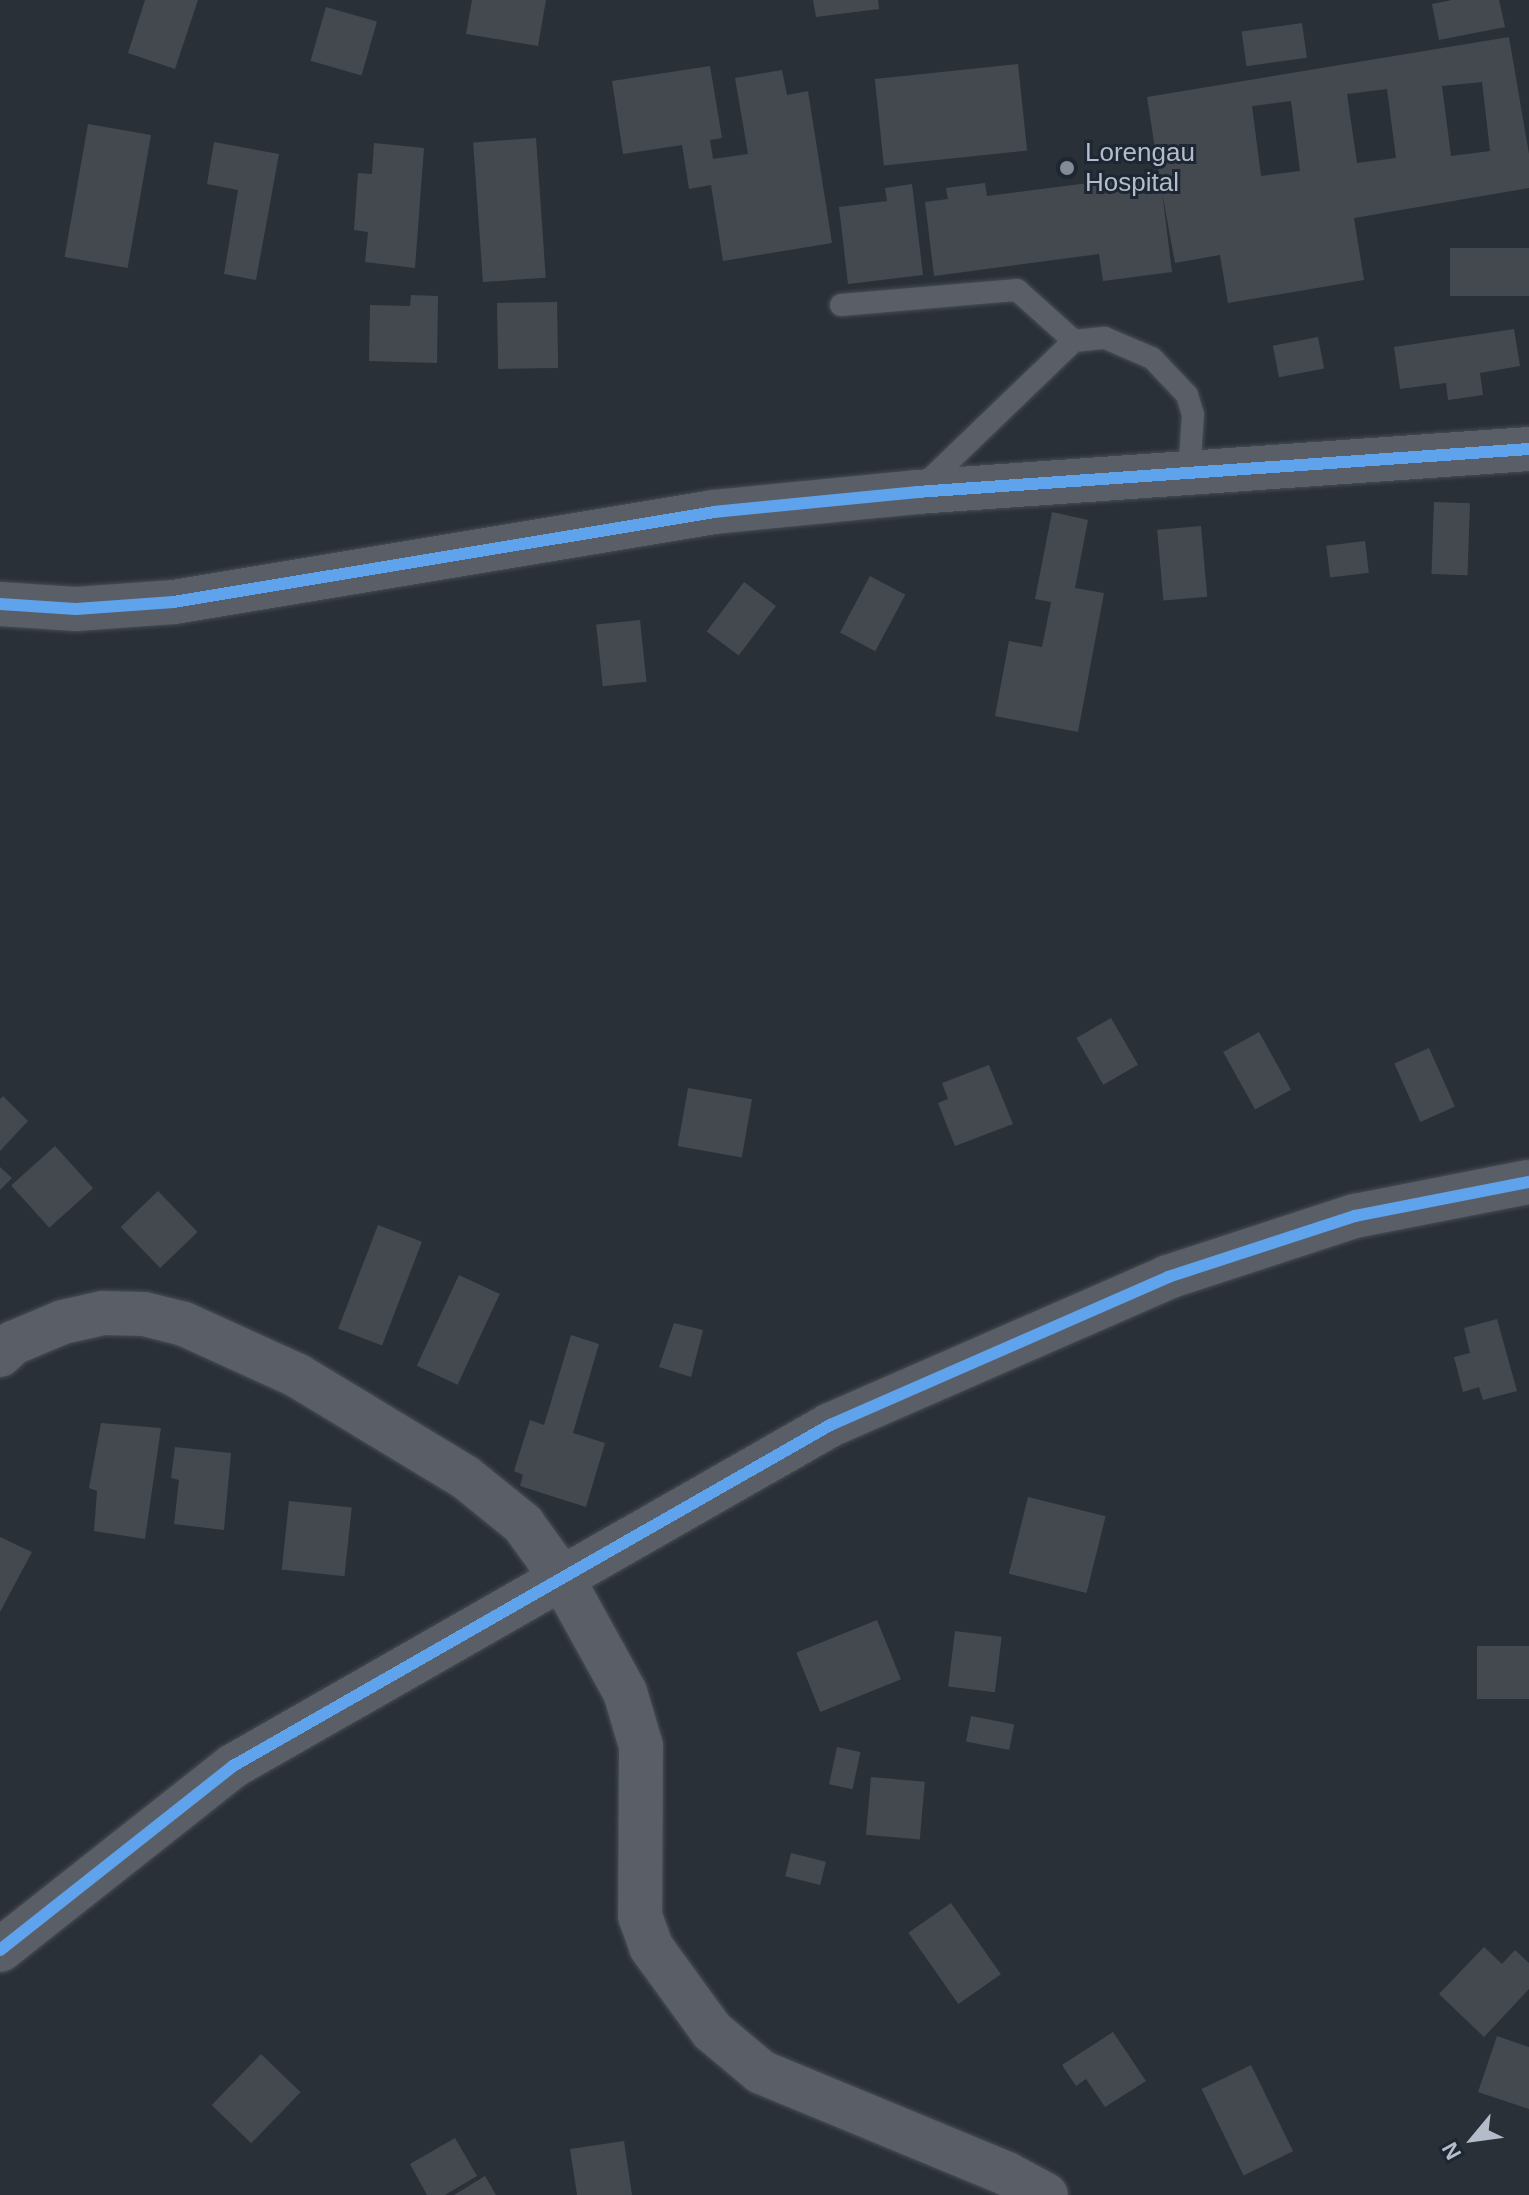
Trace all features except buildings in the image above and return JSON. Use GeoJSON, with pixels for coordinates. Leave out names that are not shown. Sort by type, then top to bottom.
{"type":"FeatureCollection","features":[{"type":"Feature","properties":{"kind":"street"},"geometry":{"type":"LineString","coordinates":[[0,604],[76,609],[174,602],[714,512],[917,492],[1529,449]]}},
{"type":"Feature","properties":{"kind":"street"},"geometry":{"type":"LineString","coordinates":[[0,1950],[233,1766],[830,1425],[1168,1277],[1355,1216],[1529,1182]]}},
{"type":"Feature","properties":{"kind":"street"},"geometry":{"type":"LineString","coordinates":[[0,1355],[13,1343],[63,1322],[103,1313],[144,1314],[184,1324],[298,1376],[465,1477],[523,1524],[562,1578],[636,1718],[641,1746],[640,1916],[651,1947],[712,2031],[761,2072],[1007,2174],[1046,2195]]}},
{"type":"Feature","properties":{"kind":"lane"},"geometry":{"type":"LineString","coordinates":[[841,305],[1017,290],[1074,341]]}},
{"type":"Feature","properties":{"kind":"lane"},"geometry":{"type":"LineString","coordinates":[[917,492],[1074,341],[1105,338],[1130,345],[1174,376],[1193,415],[1189,473]]}},
{"type":"Feature","properties":{"kind":"cycle path"},"geometry":{"type":"LineString","coordinates":[[0,604],[76,609],[174,602],[714,512],[917,492],[1529,449]]}},
{"type":"Feature","properties":{"kind":"cycle path"},"geometry":{"type":"LineString","coordinates":[[0,1950],[233,1766],[830,1425],[1168,1277],[1355,1216],[1529,1182]]}},
{"type":"Feature","properties":{"kind":"place","name":"Lorengau Hospital"},"geometry":{"type":"Point","coordinates":[1067,168]}}]}
